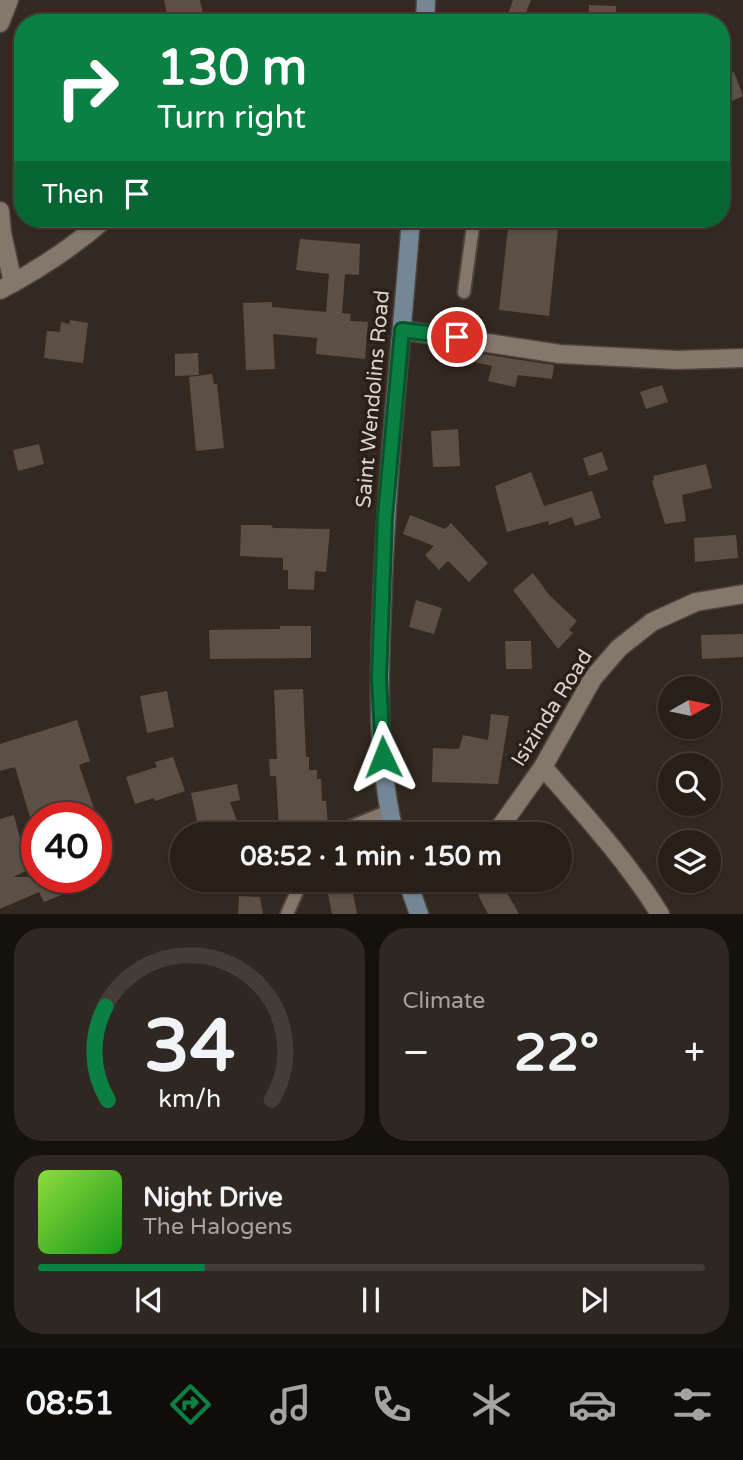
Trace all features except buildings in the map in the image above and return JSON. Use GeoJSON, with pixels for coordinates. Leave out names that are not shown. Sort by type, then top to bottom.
{"type":"FeatureCollection","features":[{"type":"Feature","properties":{"kind":"street"},"geometry":{"type":"LineString","coordinates":[[0,23],[9,0]]}},
{"type":"Feature","properties":{"kind":"street"},"geometry":{"type":"LineString","coordinates":[[0,211],[7,286],[76,244],[95,228]]}},
{"type":"Feature","properties":{"kind":"street","name":"Saint Wendolins Road"},"geometry":{"type":"LineString","coordinates":[[392,822],[383,757],[379,678],[385,517],[410,228]]}},
{"type":"Feature","properties":{"kind":"street"},"geometry":{"type":"LineString","coordinates":[[402,330],[560,354],[677,360],[743,358]]}},
{"type":"Feature","properties":{"kind":"street","name":"Isizinda Road"},"geometry":{"type":"LineString","coordinates":[[504,822],[543,766],[593,678],[618,649],[652,622],[696,602],[743,594]]}},
{"type":"Feature","properties":{"kind":"street"},"geometry":{"type":"LineString","coordinates":[[543,766],[592,822],[660,914]]}},
{"type":"Feature","properties":{"kind":"street"},"geometry":{"type":"LineString","coordinates":[[411,892],[419,914]]}},
{"type":"Feature","properties":{"kind":"lane"},"geometry":{"type":"LineString","coordinates":[[464,292],[473,228]]}},
{"type":"Feature","properties":{"kind":"lane"},"geometry":{"type":"LineString","coordinates":[[362,822],[389,811]]}},
{"type":"Feature","properties":{"kind":"lane"},"geometry":{"type":"LineString","coordinates":[[287,914],[297,892]]}},
{"type":"Feature","properties":{"kind":"route"},"geometry":{"type":"LineString","coordinates":[[383,757],[379,678],[385,517],[402,330],[457,337]]}}]}
